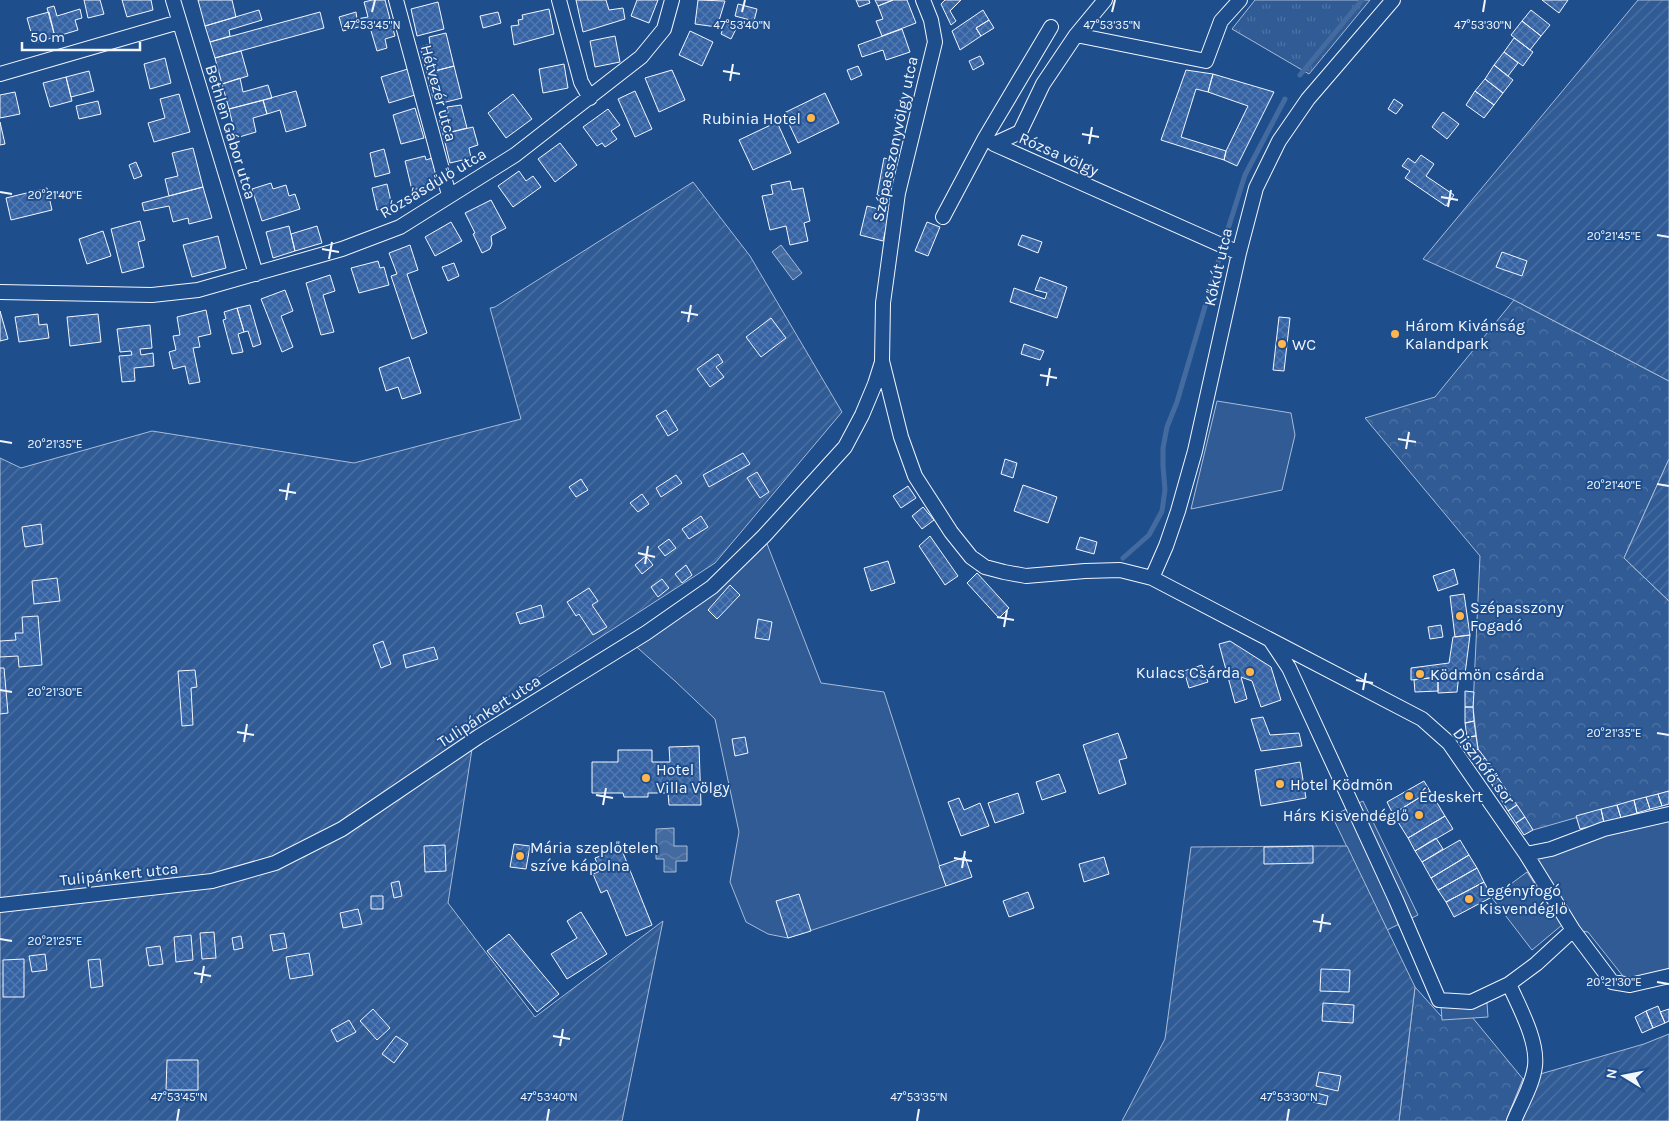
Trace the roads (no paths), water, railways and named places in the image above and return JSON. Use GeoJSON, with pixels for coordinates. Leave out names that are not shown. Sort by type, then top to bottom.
{"type":"FeatureCollection","features":[{"type":"Feature","properties":{"kind":"street","name":"Bethlen Gábor utca"},"geometry":{"type":"LineString","coordinates":[[173,0],[256,274]]}},
{"type":"Feature","properties":{"kind":"street","name":"Hétvezér utca"},"geometry":{"type":"LineString","coordinates":[[396,0],[450,195]]}},
{"type":"Feature","properties":{"kind":"street"},"geometry":{"type":"LineString","coordinates":[[559,0],[581,82],[590,98]]}},
{"type":"Feature","properties":{"kind":"street","name":"Rózsásdűlő utca"},"geometry":{"type":"LineString","coordinates":[[0,292],[152,295],[198,290],[342,249],[400,227],[515,155],[641,57],[664,29],[672,0]]}},
{"type":"Feature","properties":{"kind":"street","name":"Szépasszonyvölgy utca"},"geometry":{"type":"LineString","coordinates":[[923,0],[931,20],[935,42],[898,193],[883,303],[882,361],[900,437],[915,476],[951,532],[971,557],[985,566],[1026,576],[1120,570],[1152,578]]}},
{"type":"Feature","properties":{"kind":"street","name":"Rózsa völgy"},"geometry":{"type":"LineString","coordinates":[[990,141],[1020,132],[1042,84],[1076,35],[1105,0]]}},
{"type":"Feature","properties":{"kind":"street"},"geometry":{"type":"LineString","coordinates":[[1076,35],[1206,61],[1221,21],[1240,0]]}},
{"type":"Feature","properties":{"kind":"street","name":"Kőkút utca"},"geometry":{"type":"LineString","coordinates":[[1152,578],[1178,511],[1194,452],[1238,253],[1256,188],[1279,141],[1308,99],[1393,0]]}},
{"type":"Feature","properties":{"kind":"street"},"geometry":{"type":"LineString","coordinates":[[0,74],[180,22]]}},
{"type":"Feature","properties":{"kind":"street"},"geometry":{"type":"LineString","coordinates":[[943,217],[990,141],[1051,27]]}},
{"type":"Feature","properties":{"kind":"street","name":"Rózsa völgy"},"geometry":{"type":"LineString","coordinates":[[990,141],[1238,253]]}},
{"type":"Feature","properties":{"kind":"street","name":"Tulipánkert utca"},"geometry":{"type":"LineString","coordinates":[[0,905],[212,881],[275,863],[342,829],[478,737],[646,633],[712,587],[764,536],[845,447],[875,384],[882,361]]}},
{"type":"Feature","properties":{"kind":"street","name":"Disznófő sor"},"geometry":{"type":"LineString","coordinates":[[1152,578],[1422,719],[1449,743],[1526,854],[1573,930],[1612,982],[1630,985],[1669,976]]}},
{"type":"Feature","properties":{"kind":"street"},"geometry":{"type":"LineString","coordinates":[[1270,640],[1289,668],[1396,900],[1439,1000],[1471,1002],[1509,984],[1536,964],[1573,930]]}},
{"type":"Feature","properties":{"kind":"street"},"geometry":{"type":"LineString","coordinates":[[1526,854],[1551,849],[1604,829],[1669,814]]}},
{"type":"Feature","properties":{"kind":"street"},"geometry":{"type":"LineString","coordinates":[[1509,984],[1526,1021],[1535,1053],[1535,1067],[1531,1080],[1514,1121]]}},
{"type":"Feature","properties":{"kind":"water"},"geometry":{"type":"Polygon","coordinates":[[[781,245],[802,273],[793,280],[772,252],[781,245]]]}},
{"type":"Feature","properties":{"kind":"water"},"geometry":{"type":"Polygon","coordinates":[[[674,828],[674,846],[687,846],[687,861],[676,861],[676,872],[664,872],[664,859],[656,859],[656,829],[674,828]]]}},
{"type":"Feature","properties":{"kind":"waterway"},"geometry":{"type":"LineString","coordinates":[[1300,75],[1362,0]]}},
{"type":"Feature","properties":{"kind":"waterway"},"geometry":{"type":"LineString","coordinates":[[1227,232],[1245,175],[1285,99]]}},
{"type":"Feature","properties":{"kind":"waterway"},"geometry":{"type":"LineString","coordinates":[[1123,558],[1149,535],[1162,511],[1165,490],[1163,448],[1167,427],[1177,402],[1221,252]]}},
{"type":"Feature","properties":{"kind":"place","name":"Rubinia Hotel"},"geometry":{"type":"Point","coordinates":[811,118]}},
{"type":"Feature","properties":{"kind":"place","name":"Három Kivánság Kalandpark"},"geometry":{"type":"Point","coordinates":[1395,334]}},
{"type":"Feature","properties":{"kind":"place","name":"WC"},"geometry":{"type":"Point","coordinates":[1282,344]}},
{"type":"Feature","properties":{"kind":"place","name":"Szépasszony Fogadó"},"geometry":{"type":"Point","coordinates":[1460,616]}},
{"type":"Feature","properties":{"kind":"place","name":"Kulacs Csárda"},"geometry":{"type":"Point","coordinates":[1250,672]}},
{"type":"Feature","properties":{"kind":"place","name":"Ködmön csárda"},"geometry":{"type":"Point","coordinates":[1420,674]}},
{"type":"Feature","properties":{"kind":"place","name":"Hotel Villa Völgy"},"geometry":{"type":"Point","coordinates":[646,778]}},
{"type":"Feature","properties":{"kind":"place","name":"Hotel Ködmön"},"geometry":{"type":"Point","coordinates":[1280,784]}},
{"type":"Feature","properties":{"kind":"place","name":"Édeskert"},"geometry":{"type":"Point","coordinates":[1409,796]}},
{"type":"Feature","properties":{"kind":"place","name":"Hárs Kisvendéglő"},"geometry":{"type":"Point","coordinates":[1419,815]}},
{"type":"Feature","properties":{"kind":"place","name":"Mária szeplőtelen szíve kápolna"},"geometry":{"type":"Point","coordinates":[520,856]}},
{"type":"Feature","properties":{"kind":"place","name":"Legényfogó Kisvendéglő"},"geometry":{"type":"Point","coordinates":[1469,899]}}]}
